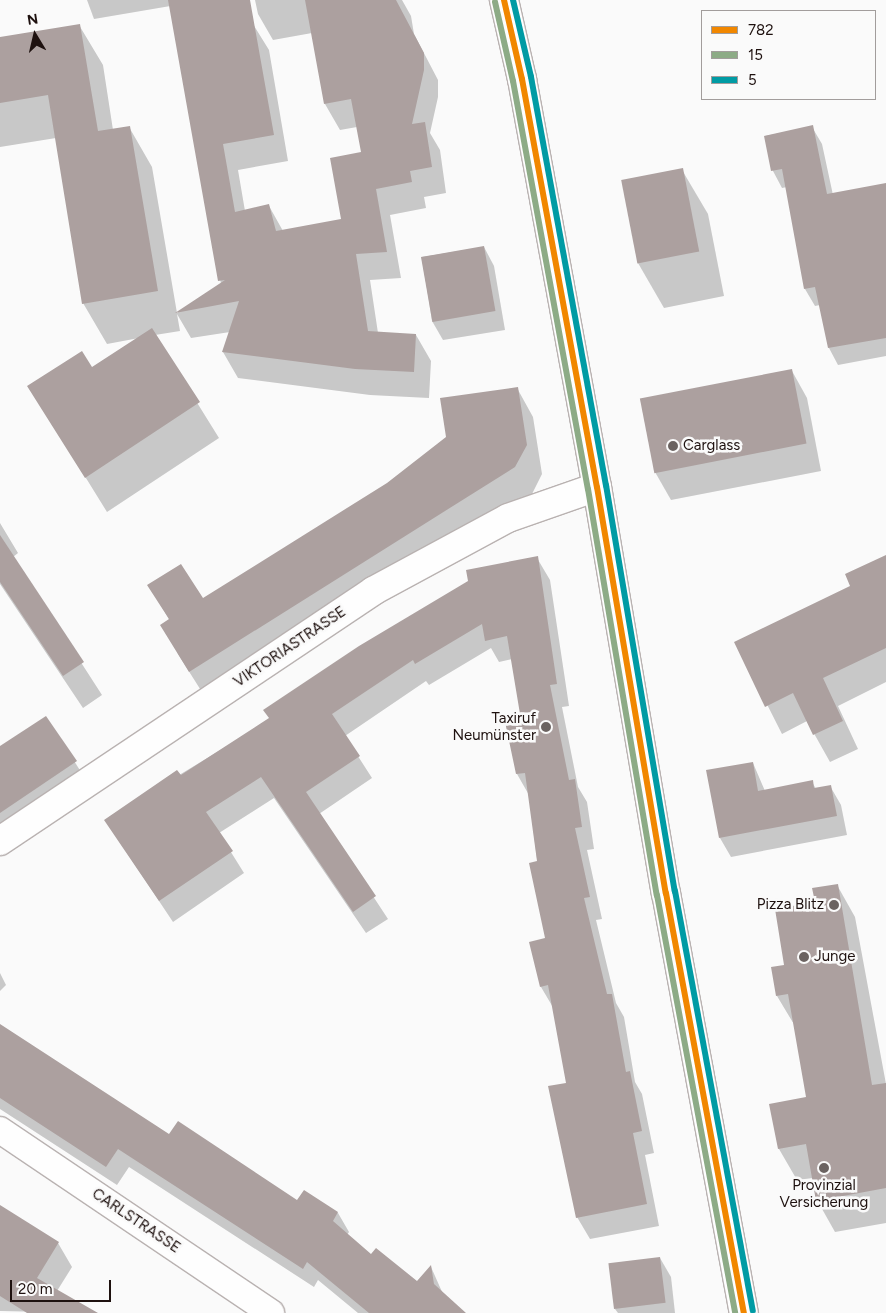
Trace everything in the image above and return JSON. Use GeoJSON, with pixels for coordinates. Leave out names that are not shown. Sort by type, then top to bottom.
{"type":"FeatureCollection","features":[{"type":"Feature","properties":{"kind":"street"},"geometry":{"type":"LineString","coordinates":[[504,0],[522,79],[597,487],[666,894],[744,1313]]}},
{"type":"Feature","properties":{"kind":"street","name":"VIKTORIASTRASSE"},"geometry":{"type":"LineString","coordinates":[[0,841],[373,590],[508,518],[597,487]]}},
{"type":"Feature","properties":{"kind":"street","name":"CARLSTRASSE"},"geometry":{"type":"LineString","coordinates":[[0,1130],[254,1308]]}},
{"type":"Feature","properties":{"kind":"building"},"geometry":{"type":"Polygon","coordinates":[[[168,0],[250,0],[274,135],[223,144],[235,212],[269,204],[276,231],[341,219],[330,158],[361,152],[351,99],[324,104],[305,0],[396,0],[424,53],[424,70],[412,124],[425,122],[432,167],[410,171],[412,182],[376,189],[387,252],[356,254],[368,331],[416,334],[414,372],[355,369],[222,352],[239,301],[175,313],[225,280],[218,281],[168,0]]]}},
{"type":"Feature","properties":{"kind":"building"},"geometry":{"type":"Polygon","coordinates":[[[80,24],[98,131],[130,126],[158,291],[82,304],[48,95],[0,103],[0,37],[80,24]]]}},
{"type":"Feature","properties":{"kind":"building"},"geometry":{"type":"Polygon","coordinates":[[[813,125],[827,194],[886,183],[886,338],[828,348],[815,287],[804,289],[782,169],[771,171],[764,136],[813,125]]]}},
{"type":"Feature","properties":{"kind":"building"},"geometry":{"type":"Polygon","coordinates":[[[683,168],[699,251],[637,263],[621,180],[683,168]]]}},
{"type":"Feature","properties":{"kind":"building"},"geometry":{"type":"Polygon","coordinates":[[[484,246],[495,311],[432,322],[421,257],[484,246]]]}},
{"type":"Feature","properties":{"kind":"building"},"geometry":{"type":"Polygon","coordinates":[[[152,328],[200,402],[85,478],[27,386],[82,351],[92,367],[152,328]]]}},
{"type":"Feature","properties":{"kind":"building"},"geometry":{"type":"Polygon","coordinates":[[[792,369],[807,444],[654,473],[640,399],[792,369]]]}},
{"type":"Feature","properties":{"kind":"building"},"geometry":{"type":"Polygon","coordinates":[[[518,387],[527,445],[515,467],[189,672],[160,625],[169,619],[147,585],[181,564],[203,598],[387,483],[446,437],[440,398],[518,387]]]}},
{"type":"Feature","properties":{"kind":"building"},"geometry":{"type":"Polygon","coordinates":[[[0,535],[84,662],[63,676],[0,582],[0,535]]]}},
{"type":"Feature","properties":{"kind":"building"},"geometry":{"type":"Polygon","coordinates":[[[886,555],[886,648],[823,678],[843,721],[813,735],[793,693],[765,707],[734,642],[850,586],[845,574],[886,555]]]}},
{"type":"Feature","properties":{"kind":"building"},"geometry":{"type":"Polygon","coordinates":[[[538,556],[557,684],[550,685],[569,780],[575,779],[582,827],[575,828],[590,897],[584,898],[607,994],[612,994],[626,1072],[630,1071],[642,1131],[633,1133],[647,1204],[576,1218],[548,1086],[566,1083],[548,985],[540,987],[529,942],[545,938],[529,863],[537,861],[525,773],[516,774],[504,717],[520,714],[507,636],[485,641],[482,624],[415,664],[413,660],[332,714],[360,756],[306,792],[376,896],[353,912],[261,777],[206,812],[233,851],[159,901],[104,820],[177,770],[181,775],[269,718],[263,710],[359,646],[468,581],[466,570],[538,556]]]}},
{"type":"Feature","properties":{"kind":"building"},"geometry":{"type":"Polygon","coordinates":[[[46,716],[77,761],[0,813],[0,746],[46,716]]]}},
{"type":"Feature","properties":{"kind":"building"},"geometry":{"type":"Polygon","coordinates":[[[753,762],[758,791],[813,780],[814,788],[831,785],[837,816],[719,838],[706,770],[753,762]]]}},
{"type":"Feature","properties":{"kind":"building"},"geometry":{"type":"Polygon","coordinates":[[[838,884],[872,1085],[886,1083],[886,1188],[816,1201],[806,1144],[778,1149],[769,1104],[806,1097],[788,994],[776,996],[771,967],[784,965],[775,909],[815,902],[812,888],[838,884]]]}},
{"type":"Feature","properties":{"kind":"building"},"geometry":{"type":"Polygon","coordinates":[[[0,1024],[169,1134],[178,1121],[297,1200],[304,1190],[338,1212],[333,1221],[371,1254],[376,1248],[417,1281],[431,1265],[434,1284],[466,1313],[369,1313],[307,1262],[303,1269],[118,1149],[106,1167],[0,1098],[0,1024]]]}},
{"type":"Feature","properties":{"kind":"building"},"geometry":{"type":"Polygon","coordinates":[[[0,1205],[59,1242],[37,1278],[98,1313],[27,1313],[0,1296],[0,1205]]]}},
{"type":"Feature","properties":{"kind":"building"},"geometry":{"type":"Polygon","coordinates":[[[660,1257],[666,1303],[614,1309],[608,1263],[660,1257]]]}},
{"type":"Feature","properties":{"kind":"transit line","name":"782"},"geometry":{"type":"LineString","coordinates":[[504,0],[522,79],[597,487],[666,893],[744,1313]]}},
{"type":"Feature","properties":{"kind":"transit line","name":"5"},"geometry":{"type":"LineString","coordinates":[[513,0],[531,77],[606,485],[675,891],[753,1311]]}},
{"type":"Feature","properties":{"kind":"transit line","name":"15"},"geometry":{"type":"LineString","coordinates":[[495,2],[513,81],[588,489],[657,895],[735,1313]]}},
{"type":"Feature","properties":{"kind":"place","name":"Carglass"},"geometry":{"type":"Point","coordinates":[673,446]}},
{"type":"Feature","properties":{"kind":"place","name":"Taxiruf Neumünster"},"geometry":{"type":"Point","coordinates":[546,727]}},
{"type":"Feature","properties":{"kind":"place","name":"Pizza Blitz"},"geometry":{"type":"Point","coordinates":[834,905]}},
{"type":"Feature","properties":{"kind":"place","name":"Junge"},"geometry":{"type":"Point","coordinates":[804,957]}},
{"type":"Feature","properties":{"kind":"place","name":"Provinzial Versicherung"},"geometry":{"type":"Point","coordinates":[824,1168]}}]}
